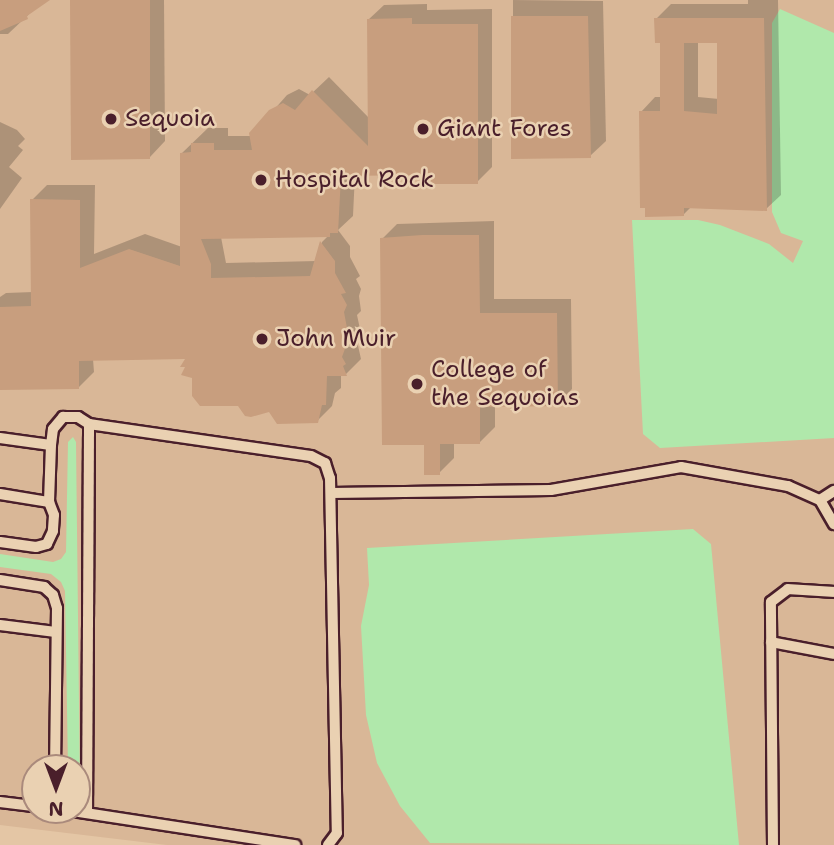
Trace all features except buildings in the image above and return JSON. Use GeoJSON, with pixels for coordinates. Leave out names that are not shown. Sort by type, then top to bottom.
{"type":"FeatureCollection","features":[{"type":"Feature","properties":{"kind":"lane"},"geometry":{"type":"LineString","coordinates":[[0,542],[36,547],[47,544],[54,523],[49,502],[53,429],[63,417],[78,417],[89,424],[312,456],[325,463],[331,493],[337,833],[328,845]]}},
{"type":"Feature","properties":{"kind":"lane"},"geometry":{"type":"LineString","coordinates":[[87,754],[89,424]]}},
{"type":"Feature","properties":{"kind":"lane"},"geometry":{"type":"LineString","coordinates":[[0,438],[51,445]]}},
{"type":"Feature","properties":{"kind":"lane"},"geometry":{"type":"LineString","coordinates":[[331,493],[551,490],[681,467],[788,486],[820,500],[834,524]]}},
{"type":"Feature","properties":{"kind":"lane"},"geometry":{"type":"LineString","coordinates":[[820,500],[834,491]]}},
{"type":"Feature","properties":{"kind":"lane"},"geometry":{"type":"LineString","coordinates":[[0,495],[49,502]]}},
{"type":"Feature","properties":{"kind":"lane"},"geometry":{"type":"LineString","coordinates":[[0,580],[44,587],[53,594],[57,608],[55,754]]}},
{"type":"Feature","properties":{"kind":"lane"},"geometry":{"type":"LineString","coordinates":[[773,845],[771,602],[788,589],[834,592]]}},
{"type":"Feature","properties":{"kind":"lane"},"geometry":{"type":"LineString","coordinates":[[0,625],[56,632]]}},
{"type":"Feature","properties":{"kind":"lane"},"geometry":{"type":"LineString","coordinates":[[771,642],[834,654]]}},
{"type":"Feature","properties":{"kind":"lane"},"geometry":{"type":"LineString","coordinates":[[0,802],[21,804]]}},
{"type":"Feature","properties":{"kind":"lane"},"geometry":{"type":"LineString","coordinates":[[91,814],[295,845]]}},
{"type":"Feature","properties":{"kind":"shaded area","name":"College of the Sequoias"},"geometry":{"type":"Polygon","coordinates":[[[0,0],[834,0],[834,845],[167,845],[0,825],[0,0]]]}},
{"type":"Feature","properties":{"kind":"green space"},"geometry":{"type":"Polygon","coordinates":[[[780,9],[834,33],[834,438],[660,448],[643,434],[632,220],[698,220],[720,225],[769,244],[793,263],[803,241],[781,233],[772,212],[772,23],[780,9]]]}},
{"type":"Feature","properties":{"kind":"green space"},"geometry":{"type":"Polygon","coordinates":[[[73,437],[76,442],[80,754],[68,754],[65,591],[61,582],[51,574],[0,567],[0,554],[53,562],[61,559],[66,552],[68,442],[73,437]]]}},
{"type":"Feature","properties":{"kind":"green space"},"geometry":{"type":"Polygon","coordinates":[[[693,529],[711,544],[739,845],[430,843],[400,806],[377,763],[366,715],[361,626],[369,585],[367,548],[693,529]]]}},
{"type":"Feature","properties":{"kind":"place","name":"Sequoia"},"geometry":{"type":"Point","coordinates":[111,119]}},
{"type":"Feature","properties":{"kind":"place","name":"Giant Fores"},"geometry":{"type":"Point","coordinates":[423,129]}},
{"type":"Feature","properties":{"kind":"place","name":"Hospital Rock"},"geometry":{"type":"Point","coordinates":[261,180]}},
{"type":"Feature","properties":{"kind":"place","name":"John Muir"},"geometry":{"type":"Point","coordinates":[262,339]}},
{"type":"Feature","properties":{"kind":"place","name":"College of the Sequoias"},"geometry":{"type":"Point","coordinates":[417,384]}}]}
